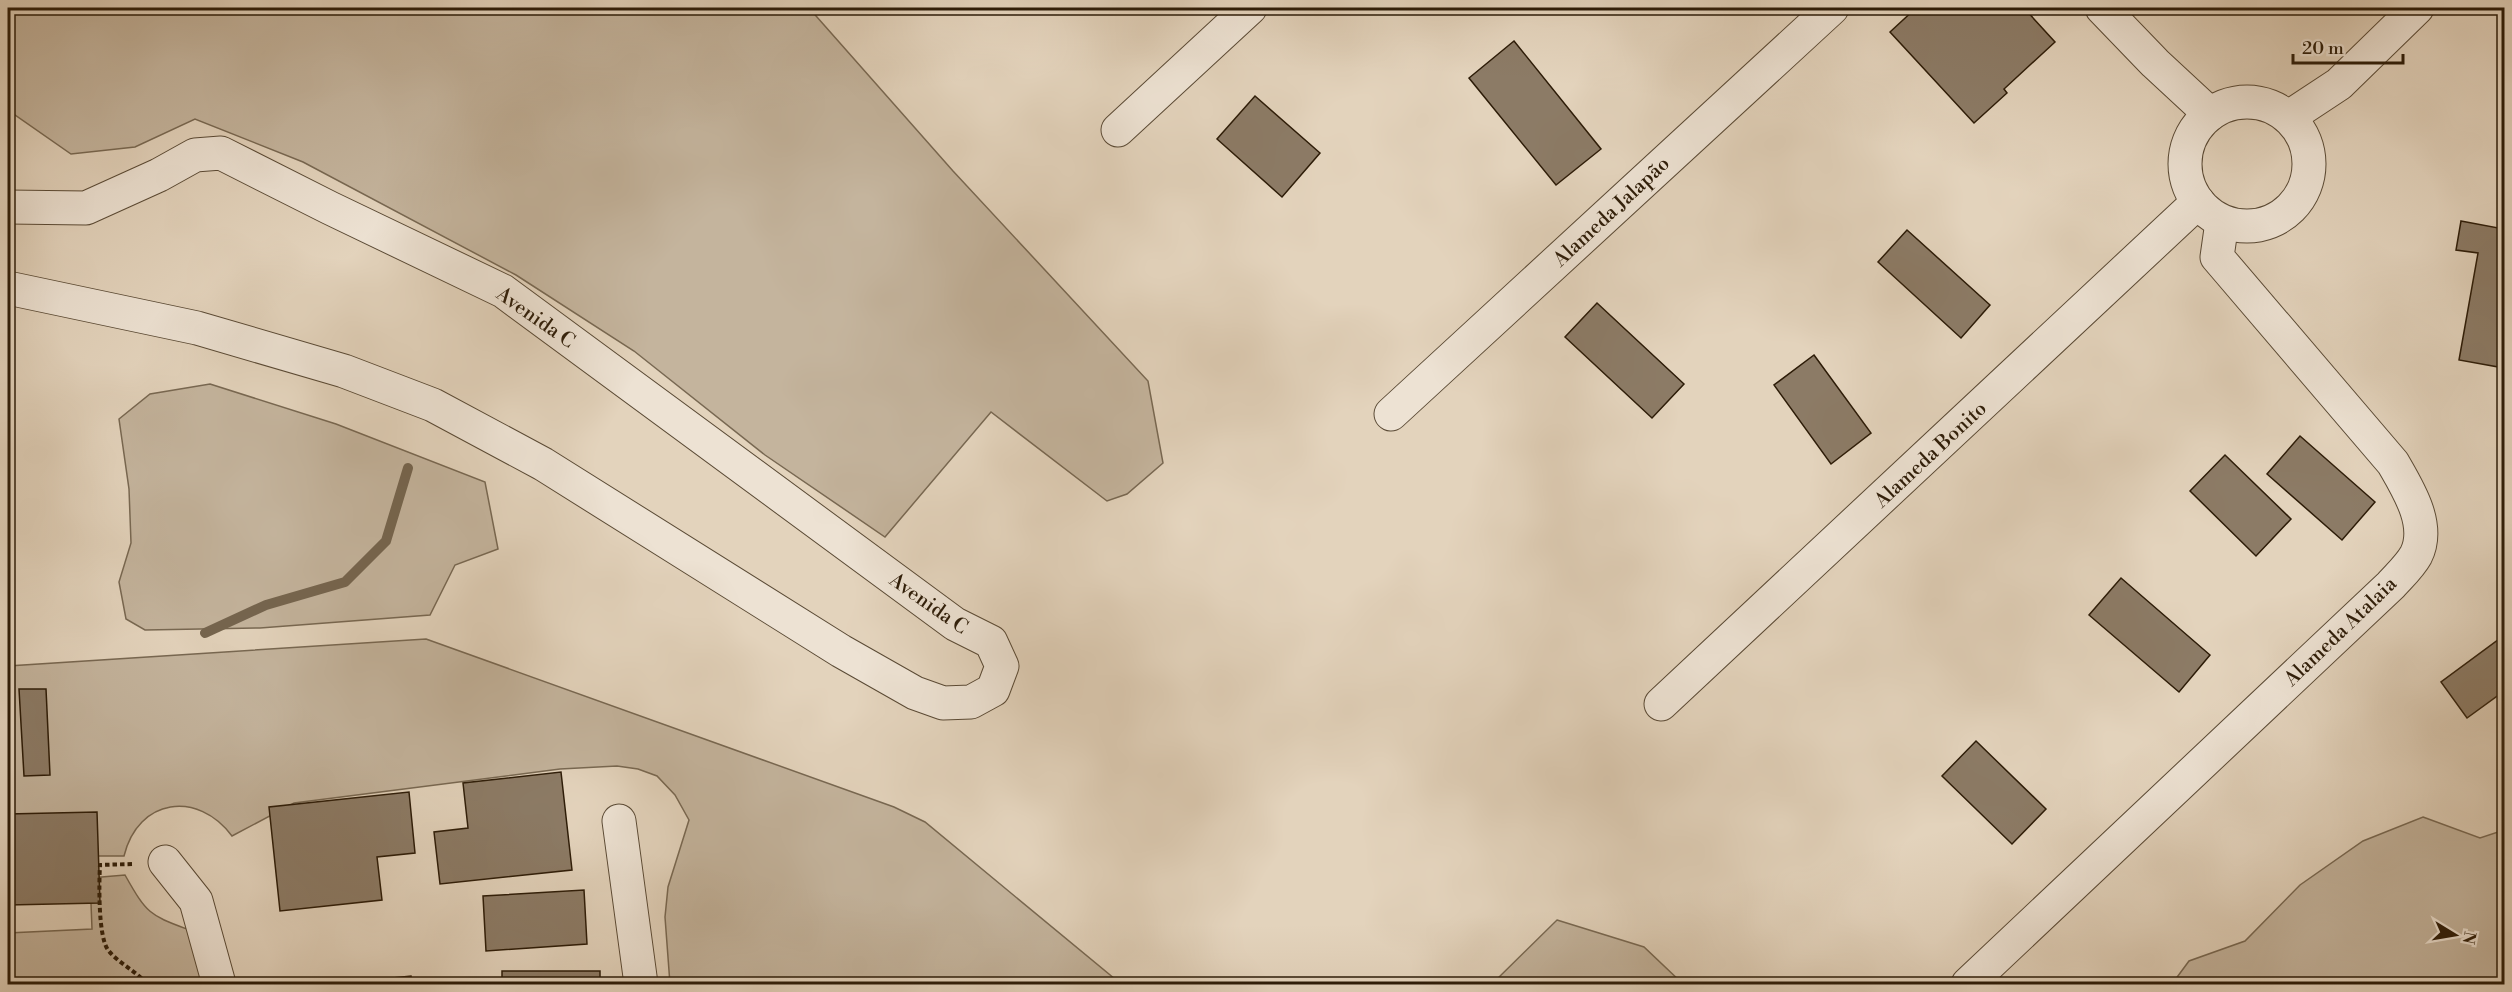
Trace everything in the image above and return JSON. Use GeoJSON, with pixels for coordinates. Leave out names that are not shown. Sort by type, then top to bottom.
{"type":"FeatureCollection","features":[{"type":"Feature","properties":{"kind":"street"},"geometry":{"type":"LineString","coordinates":[[1118,130],[1250,8]]}},
{"type":"Feature","properties":{"kind":"street","name":"Alameda Jalapão"},"geometry":{"type":"LineString","coordinates":[[1391,414],[1832,8]]}},
{"type":"Feature","properties":{"kind":"street"},"geometry":{"type":"LineString","coordinates":[[2102,8],[2155,63],[2210,114]]}},
{"type":"Feature","properties":{"kind":"street"},"geometry":{"type":"LineString","coordinates":[[2289,117],[2339,84],[2417,8]]}},
{"type":"Feature","properties":{"kind":"street"},"geometry":{"type":"LineString","coordinates":[[2250,100],[2271,105],[2289,117],[2301,132],[2308,150],[2309,170],[2304,189],[2294,206],[2279,218],[2261,225],[2241,226],[2210,212],[2188,185],[2185,165],[2187,146],[2196,128],[2210,114],[2228,104],[2250,100]]}},
{"type":"Feature","properties":{"kind":"street","name":"Avenida C"},"geometry":{"type":"LineString","coordinates":[[8,207],[86,208],[159,175],[195,155],[221,153],[503,291],[955,624],[991,642],[1002,666],[993,690],[971,702],[943,704],[915,693],[841,651],[543,464],[433,405],[344,371],[196,328],[8,288]]}},
{"type":"Feature","properties":{"kind":"street","name":"Alameda Bonito"},"geometry":{"type":"LineString","coordinates":[[1661,705],[2210,212]]}},
{"type":"Feature","properties":{"kind":"street","name":"Alameda Atalaia"},"geometry":{"type":"LineString","coordinates":[[1968,984],[2391,585],[2416,555],[2421,526],[2410,492],[2393,463],[2217,257],[2210,212]]}},
{"type":"Feature","properties":{"kind":"street"},"geometry":{"type":"LineString","coordinates":[[620,821],[641,984]]}},
{"type":"Feature","properties":{"kind":"street"},"geometry":{"type":"LineString","coordinates":[[165,862],[196,901],[219,984]]}},
{"type":"Feature","properties":{"kind":"path"},"geometry":{"type":"LineString","coordinates":[[147,984],[107,949],[103,930],[100,865],[165,862]]}},
{"type":"Feature","properties":{"kind":"shaded area"},"geometry":{"type":"Polygon","coordinates":[[[8,8],[809,8],[953,171],[1148,381],[1163,463],[1127,494],[1107,501],[991,412],[885,537],[765,455],[634,351],[516,275],[303,162],[195,119],[135,147],[71,154],[8,110],[8,8]]]}},
{"type":"Feature","properties":{"kind":"shaded area"},"geometry":{"type":"Polygon","coordinates":[[[210,384],[336,424],[485,482],[498,549],[455,565],[430,615],[260,628],[145,630],[126,619],[119,582],[131,543],[129,489],[119,419],[150,394],[210,384]]]}},
{"type":"Feature","properties":{"kind":"shaded area"},"geometry":{"type":"Polygon","coordinates":[[[426,639],[894,807],[925,822],[1121,984],[670,984],[665,917],[668,887],[689,820],[675,795],[657,776],[638,769],[617,766],[560,769],[294,803],[232,836],[218,821],[203,812],[187,807],[170,807],[155,812],[142,822],[131,837],[124,856],[87,856],[84,834],[8,838],[8,666],[426,639]]]}},
{"type":"Feature","properties":{"kind":"shaded area"},"geometry":{"type":"Polygon","coordinates":[[[2423,817],[2480,838],[2504,830],[2504,984],[2172,984],[2189,961],[2245,941],[2300,885],[2363,841],[2423,817]]]}},
{"type":"Feature","properties":{"kind":"shaded area"},"geometry":{"type":"Polygon","coordinates":[[[125,875],[145,907],[158,917],[192,931],[213,984],[8,984],[8,933],[92,929],[90,878],[125,875]]]}},
{"type":"Feature","properties":{"kind":"shaded area"},"geometry":{"type":"Polygon","coordinates":[[[1557,920],[1644,947],[1683,984],[1492,984],[1557,920]]]}},
{"type":"Feature","properties":{"kind":"building"},"geometry":{"type":"Polygon","coordinates":[[[1916,8],[2024,8],[2055,42],[2004,89],[2007,93],[1974,123],[1890,32],[1916,8]]]}},
{"type":"Feature","properties":{"kind":"building"},"geometry":{"type":"Polygon","coordinates":[[[1514,41],[1601,149],[1556,185],[1469,78],[1514,41]]]}},
{"type":"Feature","properties":{"kind":"building"},"geometry":{"type":"Polygon","coordinates":[[[1255,96],[1320,153],[1282,197],[1217,139],[1255,96]]]}},
{"type":"Feature","properties":{"kind":"building"},"geometry":{"type":"Polygon","coordinates":[[[2461,221],[2504,229],[2504,368],[2459,360],[2478,253],[2456,250],[2461,221]]]}},
{"type":"Feature","properties":{"kind":"building"},"geometry":{"type":"Polygon","coordinates":[[[1907,230],[1990,305],[1961,338],[1878,262],[1907,230]]]}},
{"type":"Feature","properties":{"kind":"building"},"geometry":{"type":"Polygon","coordinates":[[[1597,303],[1684,384],[1652,418],[1565,337],[1597,303]]]}},
{"type":"Feature","properties":{"kind":"building"},"geometry":{"type":"Polygon","coordinates":[[[1814,355],[1871,433],[1831,464],[1774,385],[1814,355]]]}},
{"type":"Feature","properties":{"kind":"building"},"geometry":{"type":"Polygon","coordinates":[[[2300,436],[2375,502],[2342,540],[2267,474],[2300,436]]]}},
{"type":"Feature","properties":{"kind":"building"},"geometry":{"type":"Polygon","coordinates":[[[2225,455],[2291,519],[2256,556],[2190,491],[2225,455]]]}},
{"type":"Feature","properties":{"kind":"building"},"geometry":{"type":"Polygon","coordinates":[[[2121,578],[2210,655],[2179,692],[2089,615],[2121,578]]]}},
{"type":"Feature","properties":{"kind":"building"},"geometry":{"type":"Polygon","coordinates":[[[2502,637],[2504,641],[2504,691],[2467,718],[2441,682],[2502,637]]]}},
{"type":"Feature","properties":{"kind":"building"},"geometry":{"type":"Polygon","coordinates":[[[19,689],[46,689],[50,775],[24,776],[19,689]]]}},
{"type":"Feature","properties":{"kind":"building"},"geometry":{"type":"Polygon","coordinates":[[[1976,741],[2046,809],[2012,844],[1942,776],[1976,741]]]}},
{"type":"Feature","properties":{"kind":"building"},"geometry":{"type":"Polygon","coordinates":[[[561,772],[572,870],[440,884],[434,832],[468,828],[463,783],[561,772]]]}},
{"type":"Feature","properties":{"kind":"building"},"geometry":{"type":"Polygon","coordinates":[[[409,792],[415,853],[377,857],[382,900],[280,911],[269,807],[409,792]]]}},
{"type":"Feature","properties":{"kind":"building"},"geometry":{"type":"Polygon","coordinates":[[[97,812],[100,903],[8,905],[8,814],[97,812]]]}},
{"type":"Feature","properties":{"kind":"building"},"geometry":{"type":"Polygon","coordinates":[[[584,890],[587,944],[486,951],[483,896],[584,890]]]}},
{"type":"Feature","properties":{"kind":"building"},"geometry":{"type":"Polygon","coordinates":[[[502,971],[600,971],[600,984],[502,984],[502,971]]]}},
{"type":"Feature","properties":{"kind":"building"},"geometry":{"type":"Polygon","coordinates":[[[411,976],[412,984],[333,984],[411,976]]]}},
{"type":"Feature","properties":{"kind":"waterway"},"geometry":{"type":"LineString","coordinates":[[205,633],[266,605],[345,582],[386,541],[408,468]]}}]}
